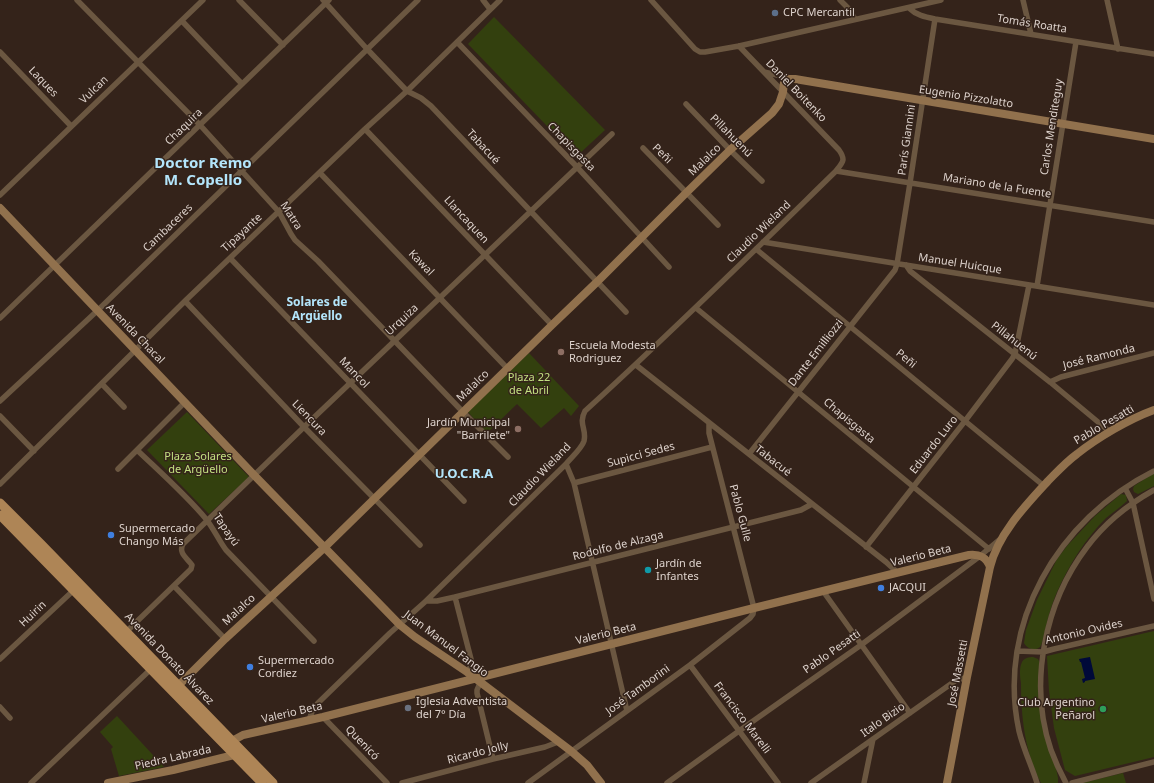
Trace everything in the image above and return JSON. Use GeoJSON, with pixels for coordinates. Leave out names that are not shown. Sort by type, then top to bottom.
{"type":"FeatureCollection","features":[{"type":"Feature","properties":{"kind":"main road","name":"Eugenio Pizzolatto"},"geometry":{"type":"LineString","coordinates":[[794,78],[1154,139]]}},
{"type":"Feature","properties":{"kind":"main road"},"geometry":{"type":"LineString","coordinates":[[783,92],[784,82],[787,79],[794,78]]}},
{"type":"Feature","properties":{"kind":"main road","name":"Malalco"},"geometry":{"type":"LineString","coordinates":[[175,688],[225,639],[325,547],[730,150],[772,113],[779,104],[783,92]]}},
{"type":"Feature","properties":{"kind":"main road","name":"Avenida Chacal"},"geometry":{"type":"LineString","coordinates":[[0,208],[255,475]]}},
{"type":"Feature","properties":{"kind":"main road","name":"Pablo Pesatti"},"geometry":{"type":"LineString","coordinates":[[990,567],[995,551],[1027,504],[1065,463],[1089,445],[1110,432],[1154,410]]}},
{"type":"Feature","properties":{"kind":"main road","name":"Juan Manuel Fangio"},"geometry":{"type":"LineString","coordinates":[[255,475],[400,625],[415,637],[467,672],[571,751],[587,765],[601,783]]}},
{"type":"Feature","properties":{"kind":"main road","name":"Avenida Donato Álvarez"},"geometry":{"type":"LineString","coordinates":[[0,503],[46,555],[229,744],[262,783]]}},
{"type":"Feature","properties":{"kind":"main road","name":"Avenida Donato Álvarez"},"geometry":{"type":"LineString","coordinates":[[0,515],[46,555]]}},
{"type":"Feature","properties":{"kind":"main road","name":"Valerio Beta"},"geometry":{"type":"LineString","coordinates":[[229,744],[243,736],[477,681],[612,644],[754,608],[969,555],[980,556]]}},
{"type":"Feature","properties":{"kind":"main road"},"geometry":{"type":"LineString","coordinates":[[980,556],[988,561],[990,567]]}},
{"type":"Feature","properties":{"kind":"main road","name":"José Massetti"},"geometry":{"type":"LineString","coordinates":[[947,783],[990,567]]}},
{"type":"Feature","properties":{"kind":"main road","name":"Avenida Donato Álvarez"},"geometry":{"type":"LineString","coordinates":[[77,587],[126,632],[154,667]]}},
{"type":"Feature","properties":{"kind":"main road","name":"Avenida Donato Álvarez"},"geometry":{"type":"LineString","coordinates":[[236,752],[273,783]]}},
{"type":"Feature","properties":{"kind":"main road","name":"Piedra Labrada"},"geometry":{"type":"LineString","coordinates":[[108,783],[174,770],[236,752]]}},
{"type":"Feature","properties":{"kind":"street","name":"Matra"},"geometry":{"type":"LineString","coordinates":[[77,0],[200,125],[279,212],[295,240],[318,261],[462,412],[508,457]]}},
{"type":"Feature","properties":{"kind":"street","name":"Vulcan"},"geometry":{"type":"LineString","coordinates":[[0,195],[203,0]]}},
{"type":"Feature","properties":{"kind":"street"},"geometry":{"type":"LineString","coordinates":[[239,0],[283,45]]}},
{"type":"Feature","properties":{"kind":"street","name":"Cambaceres"},"geometry":{"type":"LineString","coordinates":[[0,401],[97,311],[418,0]]}},
{"type":"Feature","properties":{"kind":"street"},"geometry":{"type":"LineString","coordinates":[[483,0],[490,9]]}},
{"type":"Feature","properties":{"kind":"street","name":"Tipayante"},"geometry":{"type":"LineString","coordinates":[[0,484],[185,301],[365,129],[407,91],[500,0]]}},
{"type":"Feature","properties":{"kind":"street"},"geometry":{"type":"LineString","coordinates":[[651,0],[700,52],[739,46],[909,8],[918,2],[941,0]]}},
{"type":"Feature","properties":{"kind":"street"},"geometry":{"type":"LineString","coordinates":[[840,0],[848,8],[855,19]]}},
{"type":"Feature","properties":{"kind":"street"},"geometry":{"type":"LineString","coordinates":[[1023,0],[1031,34]]}},
{"type":"Feature","properties":{"kind":"street"},"geometry":{"type":"LineString","coordinates":[[1107,0],[1118,49]]}},
{"type":"Feature","properties":{"kind":"street","name":"Chaquira"},"geometry":{"type":"LineString","coordinates":[[0,318],[283,45],[326,1]]}},
{"type":"Feature","properties":{"kind":"street","name":"Tabacué"},"geometry":{"type":"LineString","coordinates":[[326,1],[367,49],[407,91],[431,106],[626,312]]}},
{"type":"Feature","properties":{"kind":"street","name":"Tomás Roatta"},"geometry":{"type":"LineString","coordinates":[[909,8],[922,16],[934,19],[1154,54]]}},
{"type":"Feature","properties":{"kind":"street","name":"París Giannini"},"geometry":{"type":"LineString","coordinates":[[897,264],[923,101],[934,19]]}},
{"type":"Feature","properties":{"kind":"street"},"geometry":{"type":"LineString","coordinates":[[182,21],[242,84]]}},
{"type":"Feature","properties":{"kind":"street","name":"Chapisgasta"},"geometry":{"type":"LineString","coordinates":[[457,42],[577,167],[669,267]]}},
{"type":"Feature","properties":{"kind":"street","name":"Carlos Menditeguy"},"geometry":{"type":"LineString","coordinates":[[1037,286],[1076,42]]}},
{"type":"Feature","properties":{"kind":"street","name":"Daniel Boitenko"},"geometry":{"type":"LineString","coordinates":[[739,46],[839,150]]}},
{"type":"Feature","properties":{"kind":"street","name":"Laques"},"geometry":{"type":"LineString","coordinates":[[0,52],[71,126]]}},
{"type":"Feature","properties":{"kind":"street"},"geometry":{"type":"LineString","coordinates":[[764,72],[794,78]]}},
{"type":"Feature","properties":{"kind":"street","name":"Pillahuenú"},"geometry":{"type":"LineString","coordinates":[[686,104],[762,181]]}},
{"type":"Feature","properties":{"kind":"street","name":"Llancaquen"},"geometry":{"type":"LineString","coordinates":[[365,129],[552,325]]}},
{"type":"Feature","properties":{"kind":"street","name":"Urquiza"},"geometry":{"type":"LineString","coordinates":[[174,586],[191,569],[192,565],[181,552],[181,546],[612,134]]}},
{"type":"Feature","properties":{"kind":"street","name":"Peñi"},"geometry":{"type":"LineString","coordinates":[[643,148],[718,225]]}},
{"type":"Feature","properties":{"kind":"street","name":"Claudio Wieland"},"geometry":{"type":"LineString","coordinates":[[309,720],[313,709],[318,703],[426,601],[566,464],[583,444],[584,435],[582,416],[585,411],[696,308],[836,171],[844,160],[839,150]]}},
{"type":"Feature","properties":{"kind":"street","name":"Mariano de la Fuente"},"geometry":{"type":"LineString","coordinates":[[836,171],[1154,222]]}},
{"type":"Feature","properties":{"kind":"street","name":"Kawal"},"geometry":{"type":"LineString","coordinates":[[320,173],[507,368]]}},
{"type":"Feature","properties":{"kind":"street","name":"Manuel Huicque"},"geometry":{"type":"LineString","coordinates":[[763,242],[1154,305]]}},
{"type":"Feature","properties":{"kind":"street","name":"Peñi"},"geometry":{"type":"LineString","coordinates":[[756,249],[1044,486]]}},
{"type":"Feature","properties":{"kind":"street","name":"Mancol"},"geometry":{"type":"LineString","coordinates":[[230,258],[464,502]]}},
{"type":"Feature","properties":{"kind":"street","name":"Dante Emilliozzi"},"geometry":{"type":"LineString","coordinates":[[749,454],[895,270],[897,264]]}},
{"type":"Feature","properties":{"kind":"street","name":"Pillahuenú"},"geometry":{"type":"LineString","coordinates":[[906,265],[910,271],[1050,382],[1110,432]]}},
{"type":"Feature","properties":{"kind":"street"},"geometry":{"type":"LineString","coordinates":[[1014,354],[1029,285]]}},
{"type":"Feature","properties":{"kind":"street","name":"Liencura"},"geometry":{"type":"LineString","coordinates":[[185,301],[373,499],[420,546]]}},
{"type":"Feature","properties":{"kind":"street","name":"Chapisgasta"},"geometry":{"type":"LineString","coordinates":[[696,308],[989,549]]}},
{"type":"Feature","properties":{"kind":"street","name":"Eduardo Luro"},"geometry":{"type":"LineString","coordinates":[[866,547],[965,421],[1014,354]]}},
{"type":"Feature","properties":{"kind":"street","name":"José Ramonda"},"geometry":{"type":"LineString","coordinates":[[1050,382],[1061,377],[1154,354]]}},
{"type":"Feature","properties":{"kind":"street","name":"Tabacué"},"geometry":{"type":"LineString","coordinates":[[636,365],[898,573]]}},
{"type":"Feature","properties":{"kind":"street"},"geometry":{"type":"LineString","coordinates":[[102,384],[124,407]]}},
{"type":"Feature","properties":{"kind":"street"},"geometry":{"type":"LineString","coordinates":[[118,469],[185,402]]}},
{"type":"Feature","properties":{"kind":"street"},"geometry":{"type":"LineString","coordinates":[[0,416],[34,451]]}},
{"type":"Feature","properties":{"kind":"street","name":"Pablo Gulle"},"geometry":{"type":"LineString","coordinates":[[709,424],[712,447],[754,608]]}},
{"type":"Feature","properties":{"kind":"street","name":"Supicci Sedes"},"geometry":{"type":"LineString","coordinates":[[574,483],[712,447]]}},
{"type":"Feature","properties":{"kind":"street","name":"Tapayú"},"geometry":{"type":"LineString","coordinates":[[137,450],[197,508],[208,521],[226,550],[314,641]]}},
{"type":"Feature","properties":{"kind":"street"},"geometry":{"type":"LineString","coordinates":[[566,464],[574,483],[628,711]]}},
{"type":"Feature","properties":{"kind":"street"},"geometry":{"type":"LineString","coordinates":[[1037,783],[1019,733],[1017,716],[1015,686],[1017,652],[1025,616],[1036,590],[1056,556],[1069,538],[1100,507],[1125,488],[1154,471]]}},
{"type":"Feature","properties":{"kind":"street"},"geometry":{"type":"LineString","coordinates":[[1125,488],[1133,503],[1154,599]]}},
{"type":"Feature","properties":{"kind":"street"},"geometry":{"type":"LineString","coordinates":[[1066,783],[1051,750],[1041,701],[1043,652],[1050,623],[1059,597],[1086,547],[1096,535],[1133,503],[1154,490]]}},
{"type":"Feature","properties":{"kind":"street","name":"Rodolfo de Alzaga"},"geometry":{"type":"LineString","coordinates":[[426,601],[437,601],[455,597],[802,510],[812,504]]}},
{"type":"Feature","properties":{"kind":"street","name":"Pablo Pesatti"},"geometry":{"type":"LineString","coordinates":[[667,783],[861,645],[980,556],[1006,534]]}},
{"type":"Feature","properties":{"kind":"street"},"geometry":{"type":"LineString","coordinates":[[126,632],[174,586],[225,639]]}},
{"type":"Feature","properties":{"kind":"street","name":"Huirin"},"geometry":{"type":"LineString","coordinates":[[0,659],[77,587]]}},
{"type":"Feature","properties":{"kind":"street"},"geometry":{"type":"LineString","coordinates":[[823,591],[910,713]]}},
{"type":"Feature","properties":{"kind":"street"},"geometry":{"type":"LineString","coordinates":[[455,597],[472,663],[467,672]]}},
{"type":"Feature","properties":{"kind":"street","name":"José Tamborini"},"geometry":{"type":"LineString","coordinates":[[528,783],[690,665],[750,618],[753,614],[754,608]]}},
{"type":"Feature","properties":{"kind":"street","name":"Antonio Ovides"},"geometry":{"type":"LineString","coordinates":[[1017,652],[1043,652],[1154,626]]}},
{"type":"Feature","properties":{"kind":"street","name":"Francisco Marelli"},"geometry":{"type":"LineString","coordinates":[[690,665],[778,783]]}},
{"type":"Feature","properties":{"kind":"street"},"geometry":{"type":"LineString","coordinates":[[31,783],[154,667]]}},
{"type":"Feature","properties":{"kind":"street","name":"Italo Bizio"},"geometry":{"type":"LineString","coordinates":[[811,783],[955,681],[968,677]]}},
{"type":"Feature","properties":{"kind":"street"},"geometry":{"type":"LineString","coordinates":[[477,681],[477,694],[493,759]]}},
{"type":"Feature","properties":{"kind":"street"},"geometry":{"type":"LineString","coordinates":[[0,707],[10,718]]}},
{"type":"Feature","properties":{"kind":"street","name":"Quenicó"},"geometry":{"type":"LineString","coordinates":[[323,717],[387,783]]}},
{"type":"Feature","properties":{"kind":"street"},"geometry":{"type":"LineString","coordinates":[[864,783],[873,739]]}},
{"type":"Feature","properties":{"kind":"street","name":"Ricardo Jolly"},"geometry":{"type":"LineString","coordinates":[[402,783],[545,747],[558,742]]}},
{"type":"Feature","properties":{"kind":"street"},"geometry":{"type":"LineString","coordinates":[[1072,783],[1154,762]]}},
{"type":"Feature","properties":{"kind":"green space"},"geometry":{"type":"Polygon","coordinates":[[[494,17],[605,130],[578,155],[573,153],[468,44],[494,17]]]}},
{"type":"Feature","properties":{"kind":"green space","name":"Plaza 22 de Abril"},"geometry":{"type":"Polygon","coordinates":[[[529,353],[579,406],[571,416],[564,408],[541,428],[517,404],[487,433],[468,412],[529,353]]]}},
{"type":"Feature","properties":{"kind":"green space","name":"Plaza Solares de Argüello"},"geometry":{"type":"Polygon","coordinates":[[[187,412],[249,477],[209,514],[147,450],[187,412]]]}},
{"type":"Feature","properties":{"kind":"green space"},"geometry":{"type":"Polygon","coordinates":[[[1154,473],[1154,486],[1138,494],[1134,492],[1134,486],[1154,473]]]}},
{"type":"Feature","properties":{"kind":"green space"},"geometry":{"type":"Polygon","coordinates":[[[1121,494],[1126,495],[1127,501],[1098,526],[1084,544],[1067,572],[1053,603],[1040,647],[1035,649],[1029,648],[1024,643],[1026,630],[1037,600],[1057,559],[1095,516],[1121,494]]]}},
{"type":"Feature","properties":{"kind":"green space","name":"Club Argentino Peñarol"},"geometry":{"type":"Polygon","coordinates":[[[1154,631],[1154,757],[1075,776],[1065,770],[1054,728],[1049,691],[1047,656],[1154,631]]]}},
{"type":"Feature","properties":{"kind":"green space"},"geometry":{"type":"Polygon","coordinates":[[[1033,657],[1038,659],[1040,663],[1042,724],[1056,768],[1058,783],[1041,783],[1031,760],[1025,734],[1020,670],[1021,664],[1024,660],[1033,657]]]}},
{"type":"Feature","properties":{"kind":"green space"},"geometry":{"type":"Polygon","coordinates":[[[117,716],[164,767],[119,776],[111,749],[113,747],[100,732],[117,716]]]}},
{"type":"Feature","properties":{"kind":"green space"},"geometry":{"type":"Polygon","coordinates":[[[1123,773],[1126,783],[1082,783],[1123,773]]]}},
{"type":"Feature","properties":{"kind":"shaded area"},"geometry":{"type":"Polygon","coordinates":[[[1090,657],[1095,679],[1085,681],[1083,683],[1082,679],[1085,678],[1079,659],[1090,657]]]}},
{"type":"Feature","properties":{"kind":"place","name":"CPC Mercantil"},"geometry":{"type":"Point","coordinates":[775,13]}},
{"type":"Feature","properties":{"kind":"place","name":"Escuela Modesta Rodriguez"},"geometry":{"type":"Point","coordinates":[561,352]}},
{"type":"Feature","properties":{"kind":"place","name":"Jardín Municipal \"Barrilete\""},"geometry":{"type":"Point","coordinates":[518,429]}},
{"type":"Feature","properties":{"kind":"place","name":"Supermercado Chango Más"},"geometry":{"type":"Point","coordinates":[111,535]}},
{"type":"Feature","properties":{"kind":"place","name":"Jardín de Infantes"},"geometry":{"type":"Point","coordinates":[648,570]}},
{"type":"Feature","properties":{"kind":"place","name":"JACQUI"},"geometry":{"type":"Point","coordinates":[881,588]}},
{"type":"Feature","properties":{"kind":"place","name":"Supermercado Cordiez"},"geometry":{"type":"Point","coordinates":[250,667]}},
{"type":"Feature","properties":{"kind":"place","name":"Iglesia Adventista del 7° Día"},"geometry":{"type":"Point","coordinates":[408,708]}},
{"type":"Feature","properties":{"kind":"place","name":"Club Argentino Peñarol"},"geometry":{"type":"Point","coordinates":[1103,709]}},
{"type":"Feature","properties":{"kind":"district","name":"Doctor Remo M. Copello"},"geometry":{"type":"Point","coordinates":[203,172]}},
{"type":"Feature","properties":{"kind":"district","name":"Solares de Argüello"},"geometry":{"type":"Point","coordinates":[317,310]}},
{"type":"Feature","properties":{"kind":"district","name":"U.O.C.R.A"},"geometry":{"type":"Point","coordinates":[464,474]}}]}
